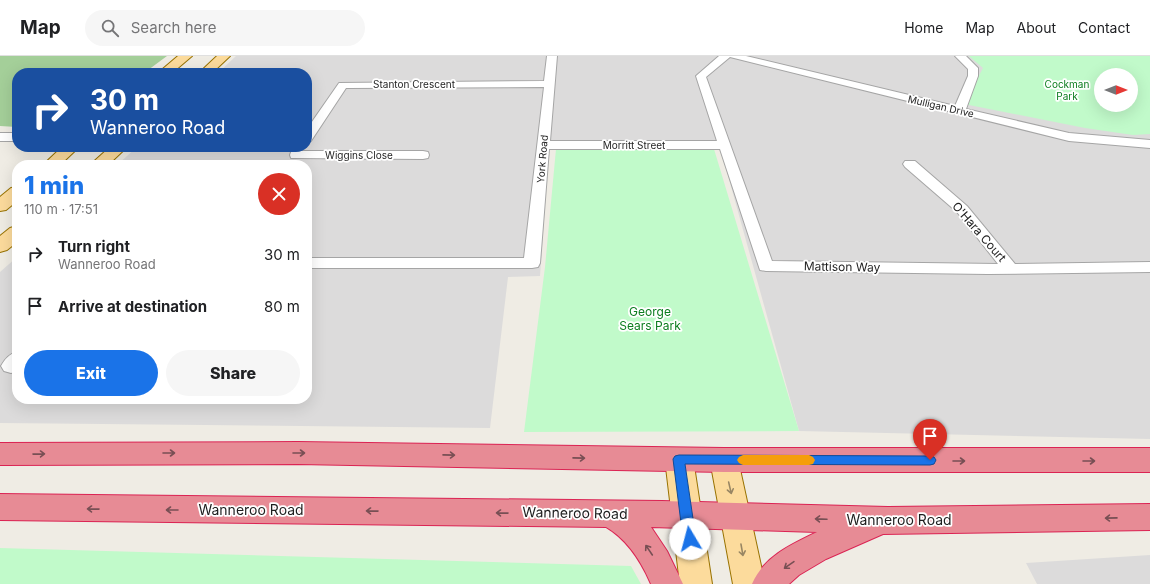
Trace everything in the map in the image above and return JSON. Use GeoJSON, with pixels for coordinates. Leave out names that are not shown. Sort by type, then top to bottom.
{"type":"FeatureCollection","features":[{"type":"Feature","properties":{"kind":"highway"},"geometry":{"type":"LineString","coordinates":[[0,454],[298,453],[724,460],[1150,460]]}},
{"type":"Feature","properties":{"kind":"highway","name":"Wanneroo Road"},"geometry":{"type":"LineString","coordinates":[[0,507],[611,514],[888,521],[1150,517]]}},
{"type":"Feature","properties":{"kind":"highway"},"geometry":{"type":"LineString","coordinates":[[611,514],[631,527],[640,537],[651,551],[668,584]]}},
{"type":"Feature","properties":{"kind":"highway"},"geometry":{"type":"LineString","coordinates":[[768,584],[790,564],[843,535],[888,521]]}},
{"type":"Feature","properties":{"kind":"main road"},"geometry":{"type":"LineString","coordinates":[[170,68],[186,56]]}},
{"type":"Feature","properties":{"kind":"main road"},"geometry":{"type":"LineString","coordinates":[[211,68],[224,56]]}},
{"type":"Feature","properties":{"kind":"main road"},"geometry":{"type":"LineString","coordinates":[[55,160],[65,152]]}},
{"type":"Feature","properties":{"kind":"main road"},"geometry":{"type":"LineString","coordinates":[[104,160],[113,152]]}},
{"type":"Feature","properties":{"kind":"main road"},"geometry":{"type":"LineString","coordinates":[[0,206],[12,196]]}},
{"type":"Feature","properties":{"kind":"main road"},"geometry":{"type":"LineString","coordinates":[[0,246],[12,236]]}},
{"type":"Feature","properties":{"kind":"main road"},"geometry":{"type":"LineString","coordinates":[[679,459],[696,584]]}},
{"type":"Feature","properties":{"kind":"main road"},"geometry":{"type":"LineString","coordinates":[[724,460],[749,584]]}},
{"type":"Feature","properties":{"kind":"street","name":"York Road"},"geometry":{"type":"LineString","coordinates":[[312,263],[532,263],[552,56]]}},
{"type":"Feature","properties":{"kind":"street","name":"Mattison Way"},"geometry":{"type":"LineString","coordinates":[[725,56],[701,76],[766,266],[1011,269],[1150,268]]}},
{"type":"Feature","properties":{"kind":"street","name":"Mulligan Drive"},"geometry":{"type":"LineString","coordinates":[[734,56],[1069,137],[1150,144]]}},
{"type":"Feature","properties":{"kind":"street"},"geometry":{"type":"LineString","coordinates":[[959,111],[973,76],[973,68],[960,56]]}},
{"type":"Feature","properties":{"kind":"street","name":"Stanton Crescent"},"geometry":{"type":"LineString","coordinates":[[312,131],[344,85],[549,84]]}},
{"type":"Feature","properties":{"kind":"street"},"geometry":{"type":"LineString","coordinates":[[0,137],[12,137]]}},
{"type":"Feature","properties":{"kind":"street","name":"Morritt Street"},"geometry":{"type":"LineString","coordinates":[[544,144],[724,144]]}},
{"type":"Feature","properties":{"kind":"street","name":"Wiggins Close"},"geometry":{"type":"LineString","coordinates":[[295,156],[423,155]]}},
{"type":"Feature","properties":{"kind":"street","name":"O'Hara Court"},"geometry":{"type":"LineString","coordinates":[[910,164],[962,208],[1011,269]]}},
{"type":"Feature","properties":{"kind":"shaded area"},"geometry":{"type":"Polygon","coordinates":[[[236,56],[1150,56],[1150,439],[799,431],[720,147],[549,147],[540,276],[508,277],[490,428],[0,423],[0,272],[12,261],[12,404],[312,404],[312,160],[123,160],[131,152],[312,152],[312,68],[223,68],[236,56]]]}},
{"type":"Feature","properties":{"kind":"shaded area"},"geometry":{"type":"Polygon","coordinates":[[[1150,555],[1150,584],[1037,584],[1026,563],[1150,555]]]}},
{"type":"Feature","properties":{"kind":"green space"},"geometry":{"type":"Polygon","coordinates":[[[0,56],[167,56],[151,68],[12,68],[12,127],[0,126],[0,56]]]}},
{"type":"Feature","properties":{"kind":"green space","name":"Cockman Park"},"geometry":{"type":"Polygon","coordinates":[[[969,56],[1150,56],[1150,134],[1133,135],[1085,128],[964,104],[983,68],[969,56]]]}},
{"type":"Feature","properties":{"kind":"green space","name":"George Sears Park"},"geometry":{"type":"Polygon","coordinates":[[[556,149],[714,149],[799,431],[524,432],[545,267],[556,149]]]}},
{"type":"Feature","properties":{"kind":"green space"},"geometry":{"type":"Polygon","coordinates":[[[0,548],[631,566],[641,584],[0,584],[0,548]]]}},
{"type":"Feature","properties":{"kind":"slow traffic"},"geometry":{"type":"LineString","coordinates":[[743,460],[809,460]]}},
{"type":"Feature","properties":{"kind":"route"},"geometry":{"type":"LineString","coordinates":[[690,539],[679,459],[930,460]]}}]}
